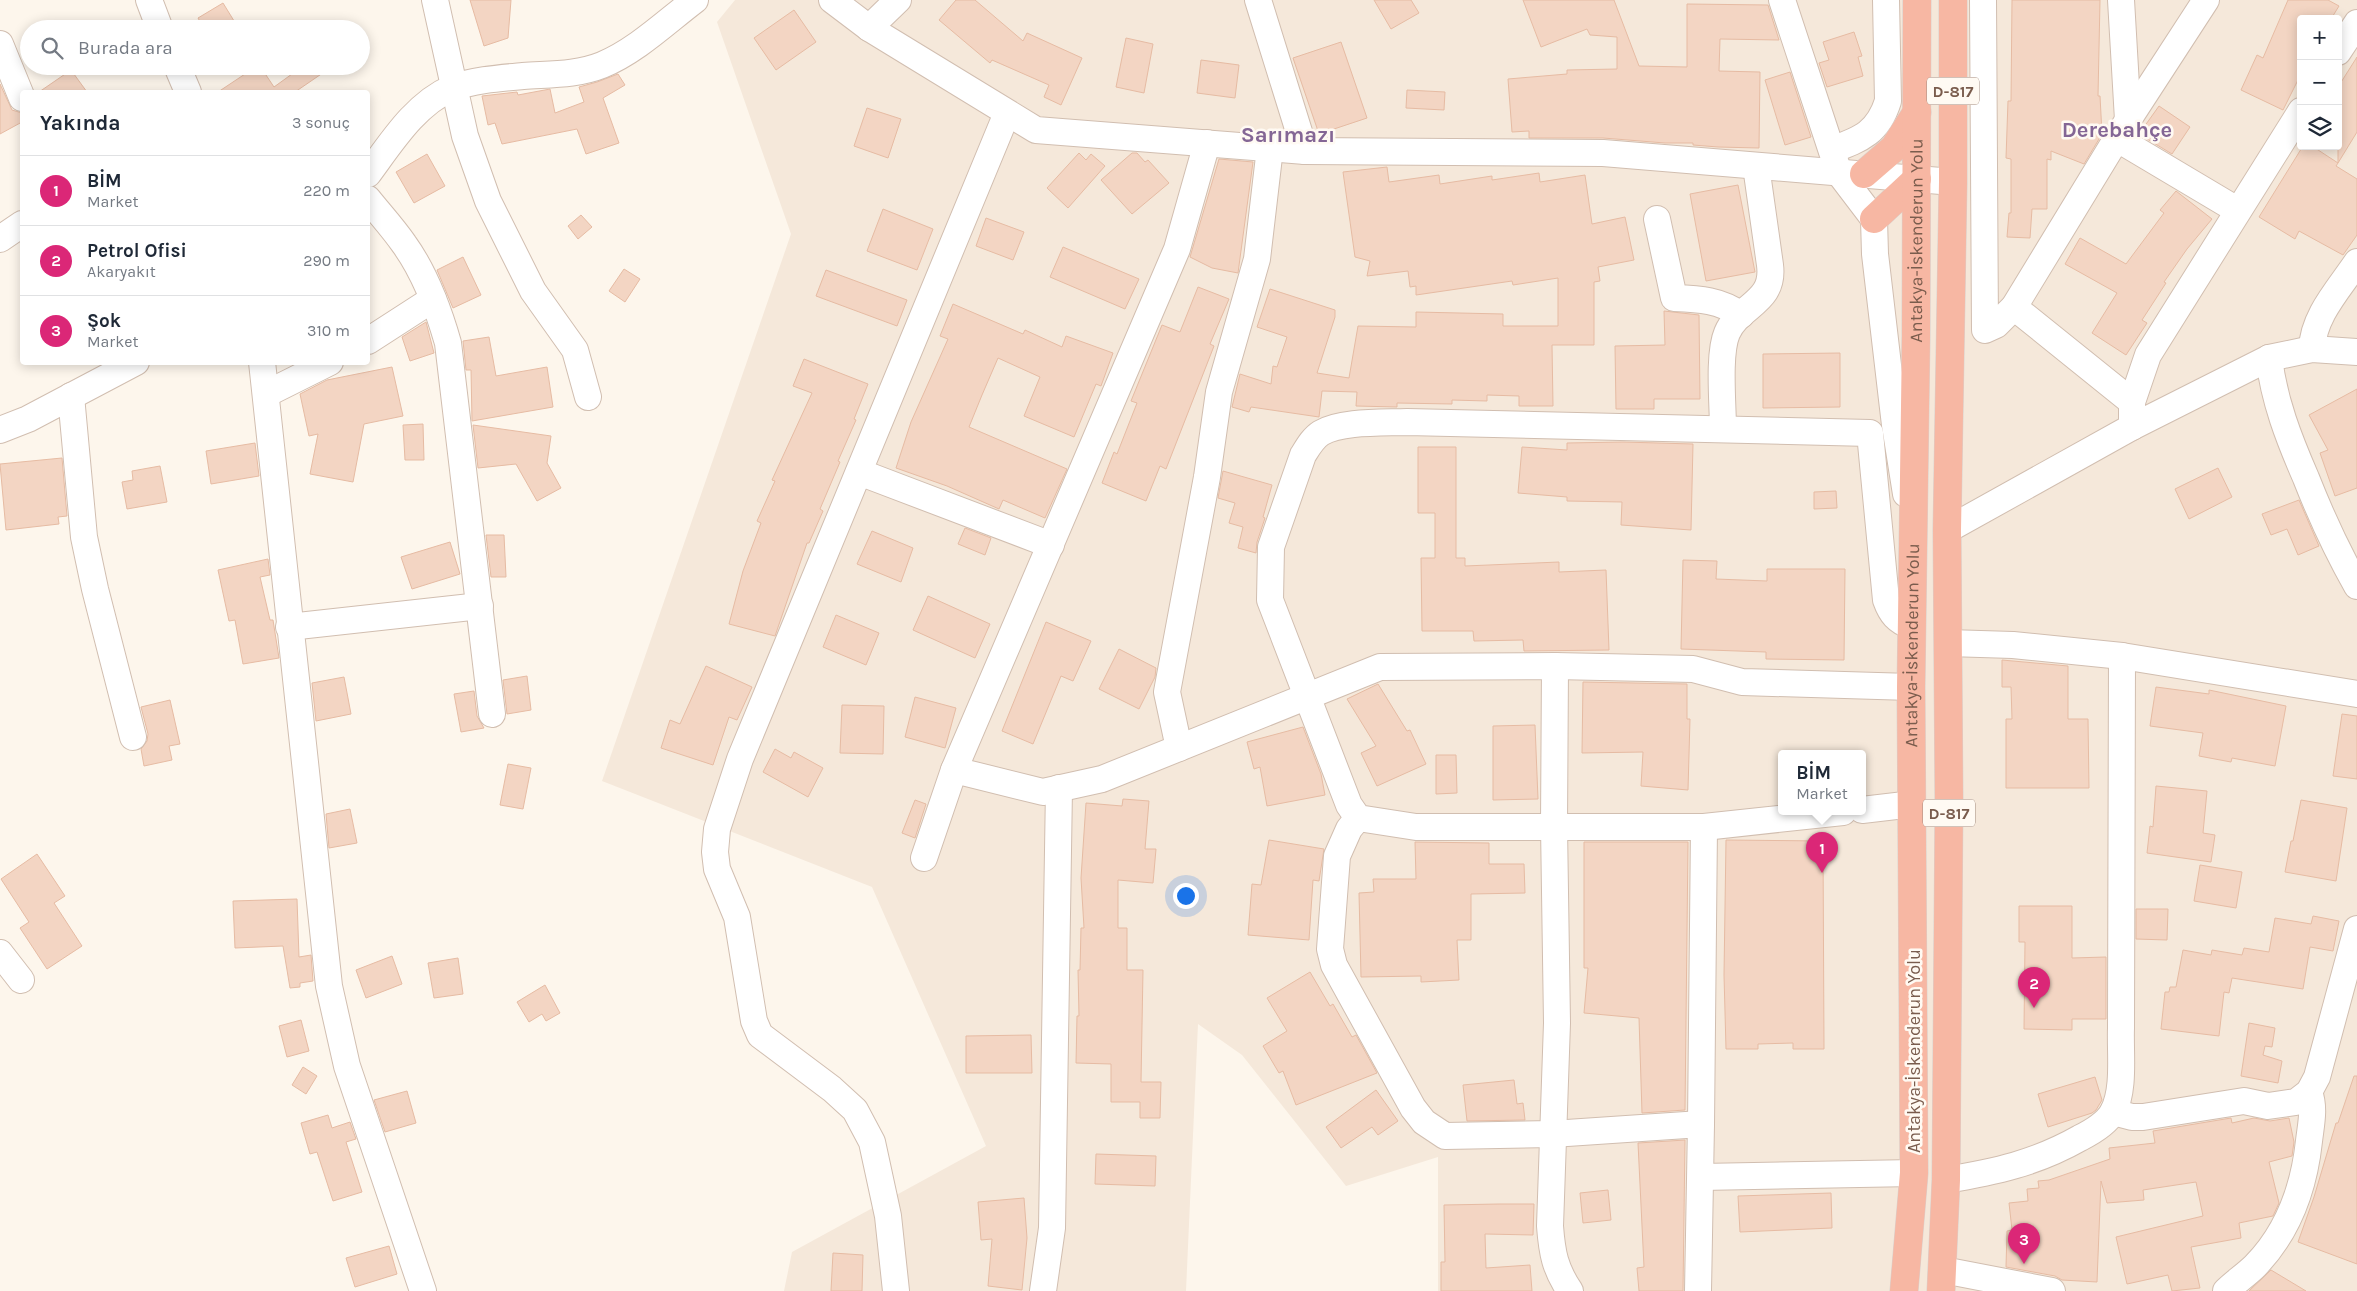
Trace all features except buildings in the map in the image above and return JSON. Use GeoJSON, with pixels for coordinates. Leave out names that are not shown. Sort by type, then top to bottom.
{"type":"FeatureCollection","features":[{"type":"Feature","properties":{"kind":"highway","name":"Antakya-İskenderun Yolu"},"geometry":{"type":"LineString","coordinates":[[1904,1291],[1914,1173],[1911,626],[1917,179],[1917,0]]}},
{"type":"Feature","properties":{"kind":"highway","name":"Antakya-İskenderun Yolu"},"geometry":{"type":"LineString","coordinates":[[1942,1280],[1946,1180],[1949,803],[1947,530],[1953,182],[1953,0]]}},
{"type":"Feature","properties":{"kind":"highway"},"geometry":{"type":"LineString","coordinates":[[1845,166],[1894,148],[1917,112]]}},
{"type":"Feature","properties":{"kind":"highway"},"geometry":{"type":"LineString","coordinates":[[1874,219],[1917,179]]}},
{"type":"Feature","properties":{"kind":"street"},"geometry":{"type":"LineString","coordinates":[[149,0],[157,20]]}},
{"type":"Feature","properties":{"kind":"street"},"geometry":{"type":"LineString","coordinates":[[435,0],[465,136],[488,201],[533,291],[575,350],[588,396]]}},
{"type":"Feature","properties":{"kind":"street"},"geometry":{"type":"LineString","coordinates":[[370,171],[414,116],[434,98],[453,88],[520,76],[580,72],[602,65],[622,55],[695,0]]}},
{"type":"Feature","properties":{"kind":"street"},"geometry":{"type":"LineString","coordinates":[[832,0],[869,28],[1036,130],[1305,151],[1603,154],[1756,166],[1845,166],[1917,179],[1953,182]]}},
{"type":"Feature","properties":{"kind":"street"},"geometry":{"type":"LineString","coordinates":[[869,28],[898,0]]}},
{"type":"Feature","properties":{"kind":"street"},"geometry":{"type":"LineString","coordinates":[[1258,0],[1305,151]]}},
{"type":"Feature","properties":{"kind":"street"},"geometry":{"type":"LineString","coordinates":[[1782,0],[1845,166],[1874,219],[1875,254],[1895,425],[1912,532]]}},
{"type":"Feature","properties":{"kind":"street"},"geometry":{"type":"LineString","coordinates":[[1845,166],[1860,139],[1870,132],[1884,112],[1888,101],[1886,0]]}},
{"type":"Feature","properties":{"kind":"street"},"geometry":{"type":"LineString","coordinates":[[1983,0],[1985,330],[1996,325],[2014,307],[2122,129],[2206,0]]}},
{"type":"Feature","properties":{"kind":"street"},"geometry":{"type":"LineString","coordinates":[[2121,0],[2122,129]]}},
{"type":"Feature","properties":{"kind":"street"},"geometry":{"type":"LineString","coordinates":[[2342,46],[2357,23]]}},
{"type":"Feature","properties":{"kind":"street"},"geometry":{"type":"LineString","coordinates":[[0,44],[20,93]]}},
{"type":"Feature","properties":{"kind":"street"},"geometry":{"type":"LineString","coordinates":[[180,75],[187,90]]}},
{"type":"Feature","properties":{"kind":"street"},"geometry":{"type":"LineString","coordinates":[[896,1291],[888,1216],[872,1142],[855,1110],[832,1089],[760,1035],[754,1022],[736,917],[717,869],[715,852],[717,829],[740,759],[1007,113]]}},
{"type":"Feature","properties":{"kind":"street"},"geometry":{"type":"LineString","coordinates":[[2132,427],[2132,402],[2148,355],[2237,210],[2297,117]]}},
{"type":"Feature","properties":{"kind":"street"},"geometry":{"type":"LineString","coordinates":[[2122,129],[2237,210]]}},
{"type":"Feature","properties":{"kind":"street"},"geometry":{"type":"LineString","coordinates":[[924,858],[954,770],[1177,250],[1208,143]]}},
{"type":"Feature","properties":{"kind":"street"},"geometry":{"type":"LineString","coordinates":[[1179,748],[1167,692],[1207,478],[1219,392],[1257,259],[1270,148]]}},
{"type":"Feature","properties":{"kind":"street"},"geometry":{"type":"LineString","coordinates":[[1723,429],[1723,343],[1727,332],[1741,315],[1764,293],[1771,272],[1756,166]]}},
{"type":"Feature","properties":{"kind":"street"},"geometry":{"type":"LineString","coordinates":[[370,202],[404,244],[420,269],[434,299],[448,343],[492,714]]}},
{"type":"Feature","properties":{"kind":"street"},"geometry":{"type":"LineString","coordinates":[[1656,219],[1674,298],[1711,301],[1731,308],[1741,315]]}},
{"type":"Feature","properties":{"kind":"street"},"geometry":{"type":"LineString","coordinates":[[0,239],[20,225]]}},
{"type":"Feature","properties":{"kind":"street"},"geometry":{"type":"LineString","coordinates":[[2312,349],[2314,328],[2320,316],[2357,262]]}},
{"type":"Feature","properties":{"kind":"street"},"geometry":{"type":"LineString","coordinates":[[370,341],[434,299]]}},
{"type":"Feature","properties":{"kind":"street"},"geometry":{"type":"LineString","coordinates":[[2014,307],[2132,402]]}},
{"type":"Feature","properties":{"kind":"street"},"geometry":{"type":"LineString","coordinates":[[1947,530],[2132,427],[2269,358],[2312,349],[2357,352]]}},
{"type":"Feature","properties":{"kind":"street"},"geometry":{"type":"LineString","coordinates":[[2269,358],[2283,424],[2333,543],[2357,586]]}},
{"type":"Feature","properties":{"kind":"street"},"geometry":{"type":"LineString","coordinates":[[0,430],[71,396],[128,365]]}},
{"type":"Feature","properties":{"kind":"street"},"geometry":{"type":"LineString","coordinates":[[262,365],[289,628],[329,986],[336,1027],[347,1066],[423,1291]]}},
{"type":"Feature","properties":{"kind":"street"},"geometry":{"type":"LineString","coordinates":[[266,394],[324,365]]}},
{"type":"Feature","properties":{"kind":"street"},"geometry":{"type":"LineString","coordinates":[[71,396],[84,537],[95,589],[133,737]]}},
{"type":"Feature","properties":{"kind":"street"},"geometry":{"type":"LineString","coordinates":[[1815,815],[1704,827],[1416,827],[1358,818],[1349,805],[1270,600],[1271,547],[1303,455],[1310,443],[1320,434],[1332,428],[1407,422],[1870,433],[1886,600],[1895,617],[1900,622],[1911,626]]}},
{"type":"Feature","properties":{"kind":"street"},"geometry":{"type":"LineString","coordinates":[[859,472],[1051,545]]}},
{"type":"Feature","properties":{"kind":"street"},"geometry":{"type":"LineString","coordinates":[[289,628],[480,606]]}},
{"type":"Feature","properties":{"kind":"street"},"geometry":{"type":"LineString","coordinates":[[1948,643],[2013,645],[2122,656],[2357,694]]}},
{"type":"Feature","properties":{"kind":"street"},"geometry":{"type":"LineString","coordinates":[[1946,1180],[1998,1171],[2045,1156],[2102,1125],[2113,1112],[2120,1088],[2122,656]]}},
{"type":"Feature","properties":{"kind":"street"},"geometry":{"type":"LineString","coordinates":[[954,770],[1043,792],[1102,779],[1380,667],[1556,666],[1693,669],[1742,682],[1911,688]]}},
{"type":"Feature","properties":{"kind":"street"},"geometry":{"type":"LineString","coordinates":[[1556,666],[1554,826],[1557,1023],[1552,1134],[1552,1253],[1562,1279],[1570,1291]]}},
{"type":"Feature","properties":{"kind":"street"},"geometry":{"type":"LineString","coordinates":[[1043,1291],[1052,1228],[1059,788]]}},
{"type":"Feature","properties":{"kind":"street"},"geometry":{"type":"LineString","coordinates":[[1866,810],[1913,804]]}},
{"type":"Feature","properties":{"kind":"street"},"geometry":{"type":"LineString","coordinates":[[1358,818],[1349,829],[1337,856],[1330,949],[1334,965],[1413,1108],[1424,1122],[1446,1136],[1552,1134],[1702,1124]]}},
{"type":"Feature","properties":{"kind":"street"},"geometry":{"type":"LineString","coordinates":[[1698,1291],[1702,1124],[1704,827]]}},
{"type":"Feature","properties":{"kind":"street"},"geometry":{"type":"LineString","coordinates":[[2113,1112],[2132,1117],[2143,1117],[2244,1101],[2268,1106],[2296,1102],[2309,1092],[2320,1068],[2357,929]]}},
{"type":"Feature","properties":{"kind":"street"},"geometry":{"type":"LineString","coordinates":[[0,952],[21,980]]}},
{"type":"Feature","properties":{"kind":"street"},"geometry":{"type":"LineString","coordinates":[[2226,1291],[2266,1254],[2282,1230],[2295,1205],[2309,1145],[2314,1103],[2309,1092]]}},
{"type":"Feature","properties":{"kind":"street"},"geometry":{"type":"LineString","coordinates":[[1700,1177],[1914,1173]]}},
{"type":"Feature","properties":{"kind":"street"},"geometry":{"type":"LineString","coordinates":[[1942,1280],[2052,1291]]}},
{"type":"Feature","properties":{"kind":"shaded area"},"geometry":{"type":"Polygon","coordinates":[[[735,0],[2357,0],[2357,1291],[1438,1291],[1438,1157],[1346,1186],[1242,1055],[1198,1024],[1186,1291],[784,1291],[792,1252],[986,1146],[872,887],[602,781],[791,234],[717,22],[735,0]]]}},
{"type":"Feature","properties":{"kind":"place","name":"BİM"},"geometry":{"type":"Point","coordinates":[1822,873]}},
{"type":"Feature","properties":{"kind":"place","name":"Petrol Ofisi"},"geometry":{"type":"Point","coordinates":[2034,1008]}},
{"type":"Feature","properties":{"kind":"place","name":"Şok"},"geometry":{"type":"Point","coordinates":[2024,1264]}},
{"type":"Feature","properties":{"kind":"district","name":"Derebahçe"},"geometry":{"type":"Point","coordinates":[2117,129]}},
{"type":"Feature","properties":{"kind":"district","name":"Sarımazı"},"geometry":{"type":"Point","coordinates":[1288,134]}}]}
